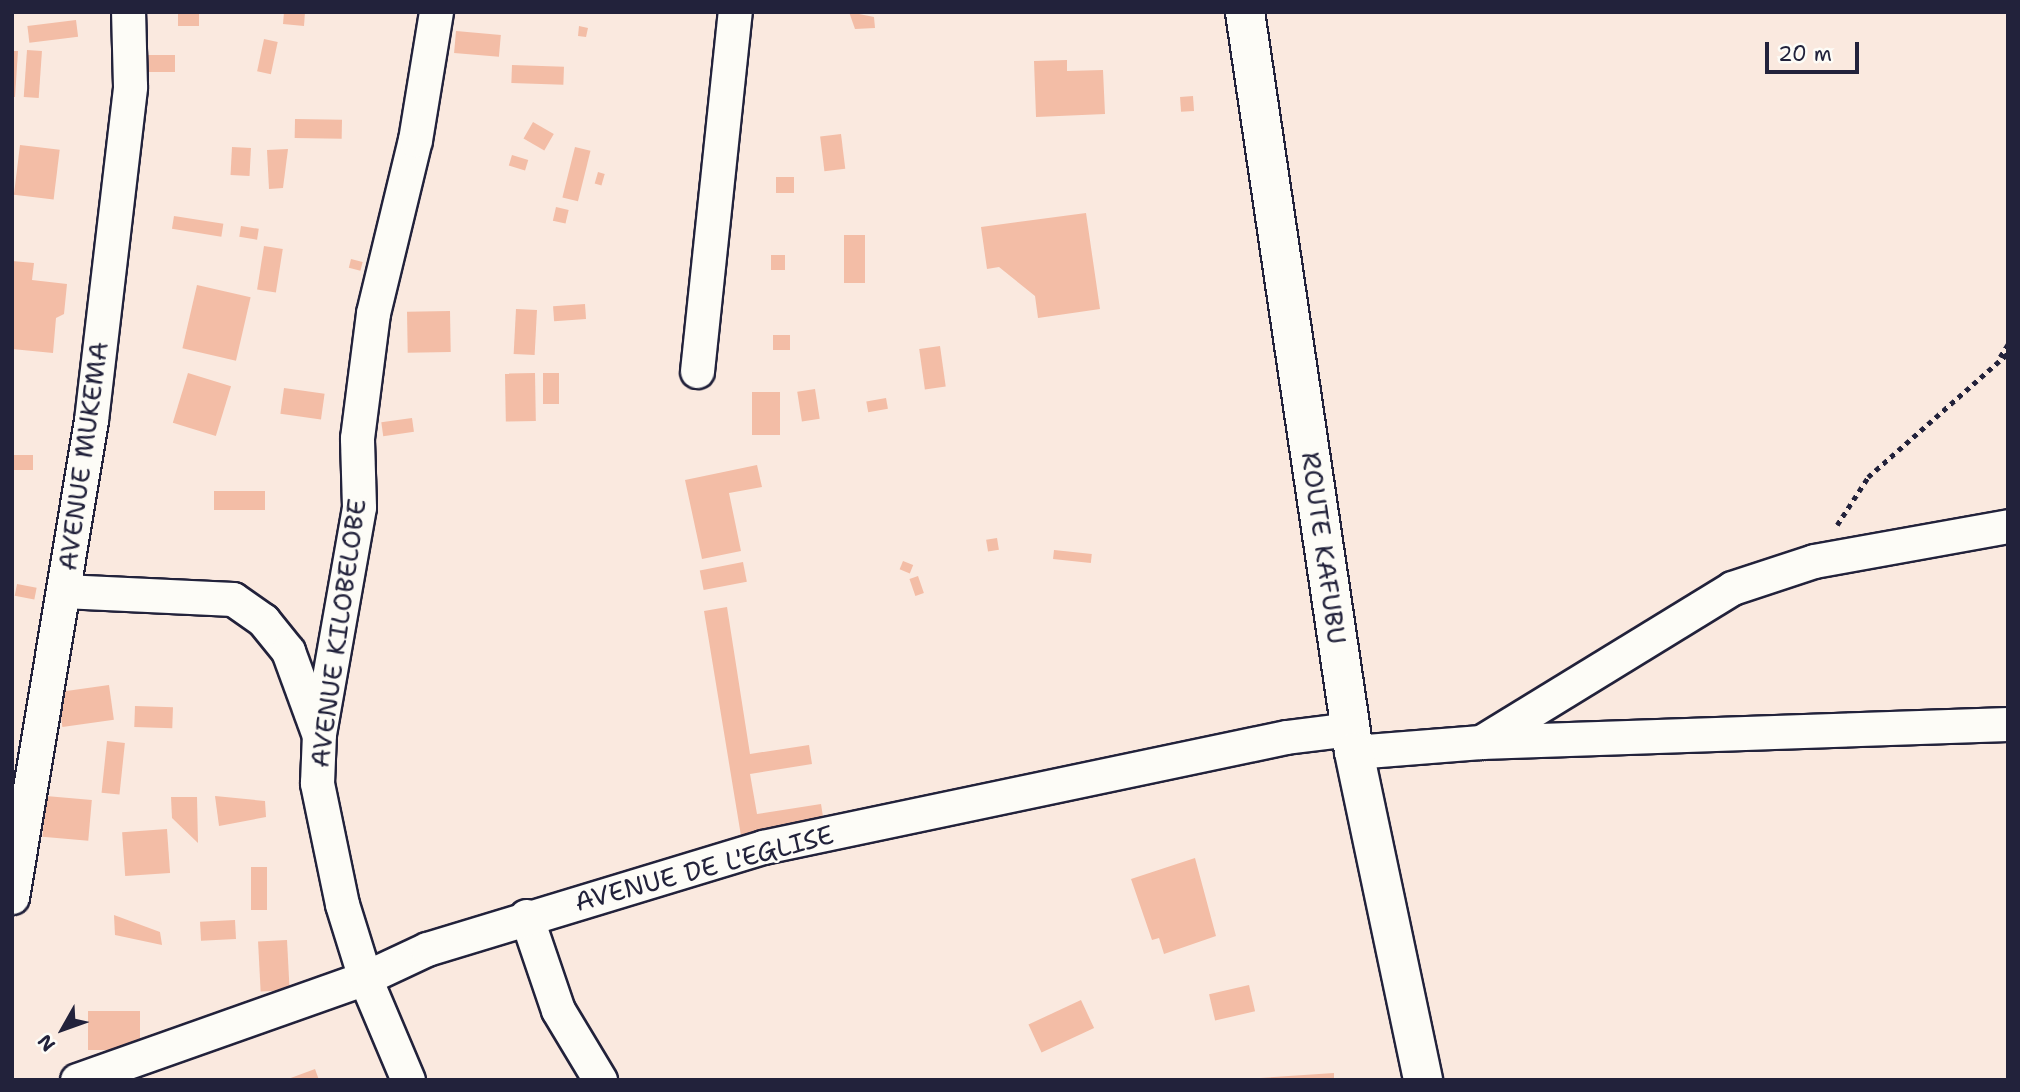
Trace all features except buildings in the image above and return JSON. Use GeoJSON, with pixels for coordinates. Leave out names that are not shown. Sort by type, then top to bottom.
{"type":"FeatureCollection","features":[{"type":"Feature","properties":{"kind":"main road","name":"ROUTE KAFUBU"},"geometry":{"type":"LineString","coordinates":[[1245,12],[1352,740],[1423,1080]]}},
{"type":"Feature","properties":{"kind":"street","name":"AVENUE MUKEMA"},"geometry":{"type":"LineString","coordinates":[[12,897],[63,591],[109,274],[130,86],[128,12]]}},
{"type":"Feature","properties":{"kind":"street","name":"AVENUE KILOBELOBE"},"geometry":{"type":"LineString","coordinates":[[408,1080],[365,978],[342,904],[317,783],[319,734],[359,507],[358,438],[373,313],[415,140],[436,12]]}},
{"type":"Feature","properties":{"kind":"street"},"geometry":{"type":"LineString","coordinates":[[697,371],[735,12]]}},
{"type":"Feature","properties":{"kind":"street"},"geometry":{"type":"LineString","coordinates":[[1481,742],[1732,588],[1814,561],[2008,526]]}},
{"type":"Feature","properties":{"kind":"street"},"geometry":{"type":"LineString","coordinates":[[63,591],[233,599],[263,620],[288,651],[319,734]]}},
{"type":"Feature","properties":{"kind":"street","name":"AVENUE DE L'EGLISE"},"geometry":{"type":"LineString","coordinates":[[77,1080],[129,1070],[365,978],[427,949],[526,916],[763,847],[1286,737],[1481,742],[2008,724]]}},
{"type":"Feature","properties":{"kind":"street"},"geometry":{"type":"LineString","coordinates":[[526,916],[558,1010],[600,1080]]}},
{"type":"Feature","properties":{"kind":"path"},"geometry":{"type":"LineString","coordinates":[[1996,364],[2008,344]]}},
{"type":"Feature","properties":{"kind":"path"},"geometry":{"type":"LineString","coordinates":[[1814,561],[1868,477],[2008,353]]}}]}
